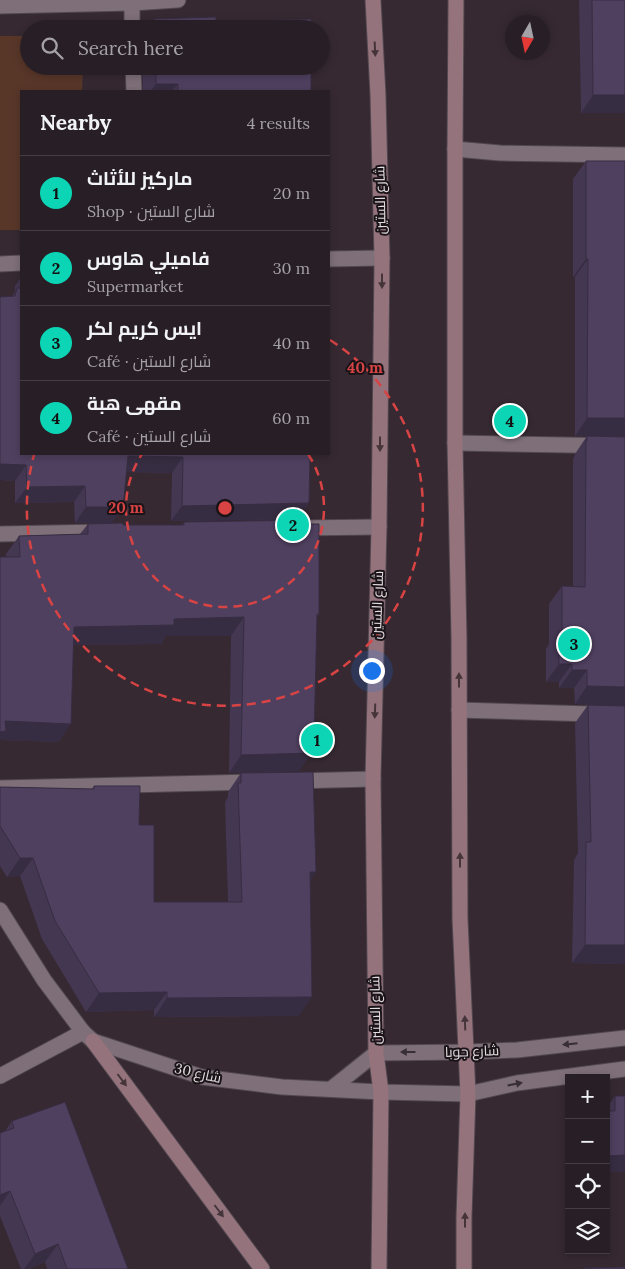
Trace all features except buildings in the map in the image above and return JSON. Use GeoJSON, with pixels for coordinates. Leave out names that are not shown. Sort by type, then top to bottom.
{"type":"FeatureCollection","features":[{"type":"Feature","properties":{"kind":"main road","name":"شارع الستين"},"geometry":{"type":"LineString","coordinates":[[373,0],[378,95],[382,258],[379,527],[373,779],[376,1053],[380,1092],[379,1269]]}},
{"type":"Feature","properties":{"kind":"main road"},"geometry":{"type":"LineString","coordinates":[[456,0],[456,443],[460,919],[468,1094],[464,1269]]}},
{"type":"Feature","properties":{"kind":"main road"},"geometry":{"type":"LineString","coordinates":[[88,1036],[262,1269]]}},
{"type":"Feature","properties":{"kind":"street"},"geometry":{"type":"LineString","coordinates":[[0,6],[178,0]]}},
{"type":"Feature","properties":{"kind":"street"},"geometry":{"type":"LineString","coordinates":[[132,3],[132,20]]}},
{"type":"Feature","properties":{"kind":"street"},"geometry":{"type":"LineString","coordinates":[[134,75],[134,90]]}},
{"type":"Feature","properties":{"kind":"street"},"geometry":{"type":"LineString","coordinates":[[455,149],[500,153],[625,155]]}},
{"type":"Feature","properties":{"kind":"street"},"geometry":{"type":"LineString","coordinates":[[330,259],[382,258]]}},
{"type":"Feature","properties":{"kind":"street"},"geometry":{"type":"LineString","coordinates":[[0,264],[20,263]]}},
{"type":"Feature","properties":{"kind":"street"},"geometry":{"type":"LineString","coordinates":[[456,443],[625,446]]}},
{"type":"Feature","properties":{"kind":"street"},"geometry":{"type":"LineString","coordinates":[[280,529],[379,527]]}},
{"type":"Feature","properties":{"kind":"street"},"geometry":{"type":"LineString","coordinates":[[0,534],[110,532]]}},
{"type":"Feature","properties":{"kind":"street"},"geometry":{"type":"LineString","coordinates":[[459,710],[625,715]]}},
{"type":"Feature","properties":{"kind":"street"},"geometry":{"type":"LineString","coordinates":[[284,781],[373,779]]}},
{"type":"Feature","properties":{"kind":"street"},"geometry":{"type":"LineString","coordinates":[[0,788],[265,782]]}},
{"type":"Feature","properties":{"kind":"street"},"geometry":{"type":"LineString","coordinates":[[0,910],[44,980],[88,1036],[0,1076]]}},
{"type":"Feature","properties":{"kind":"street","name":"شارع 30"},"geometry":{"type":"LineString","coordinates":[[88,1036],[202,1077],[282,1087],[468,1094]]}},
{"type":"Feature","properties":{"kind":"street","name":"شارع جوبا"},"geometry":{"type":"LineString","coordinates":[[376,1053],[517,1050],[625,1038]]}},
{"type":"Feature","properties":{"kind":"street"},"geometry":{"type":"LineString","coordinates":[[331,1089],[376,1053]]}},
{"type":"Feature","properties":{"kind":"street"},"geometry":{"type":"LineString","coordinates":[[468,1094],[517,1083],[625,1069]]}},
{"type":"Feature","properties":{"kind":"shaded area"},"geometry":{"type":"Polygon","coordinates":[[[0,36],[20,36],[20,75],[83,75],[82,90],[20,90],[20,230],[0,230],[0,36]]]}},
{"type":"Feature","properties":{"kind":"place","name":"مقهى هبة"},"geometry":{"type":"Point","coordinates":[510,421]}},
{"type":"Feature","properties":{"kind":"place","name":"فاميلي هاوس"},"geometry":{"type":"Point","coordinates":[293,525]}},
{"type":"Feature","properties":{"kind":"place","name":"ايس كريم لكر"},"geometry":{"type":"Point","coordinates":[574,644]}},
{"type":"Feature","properties":{"kind":"place","name":"ماركيز للأثاث"},"geometry":{"type":"Point","coordinates":[317,740]}}]}
